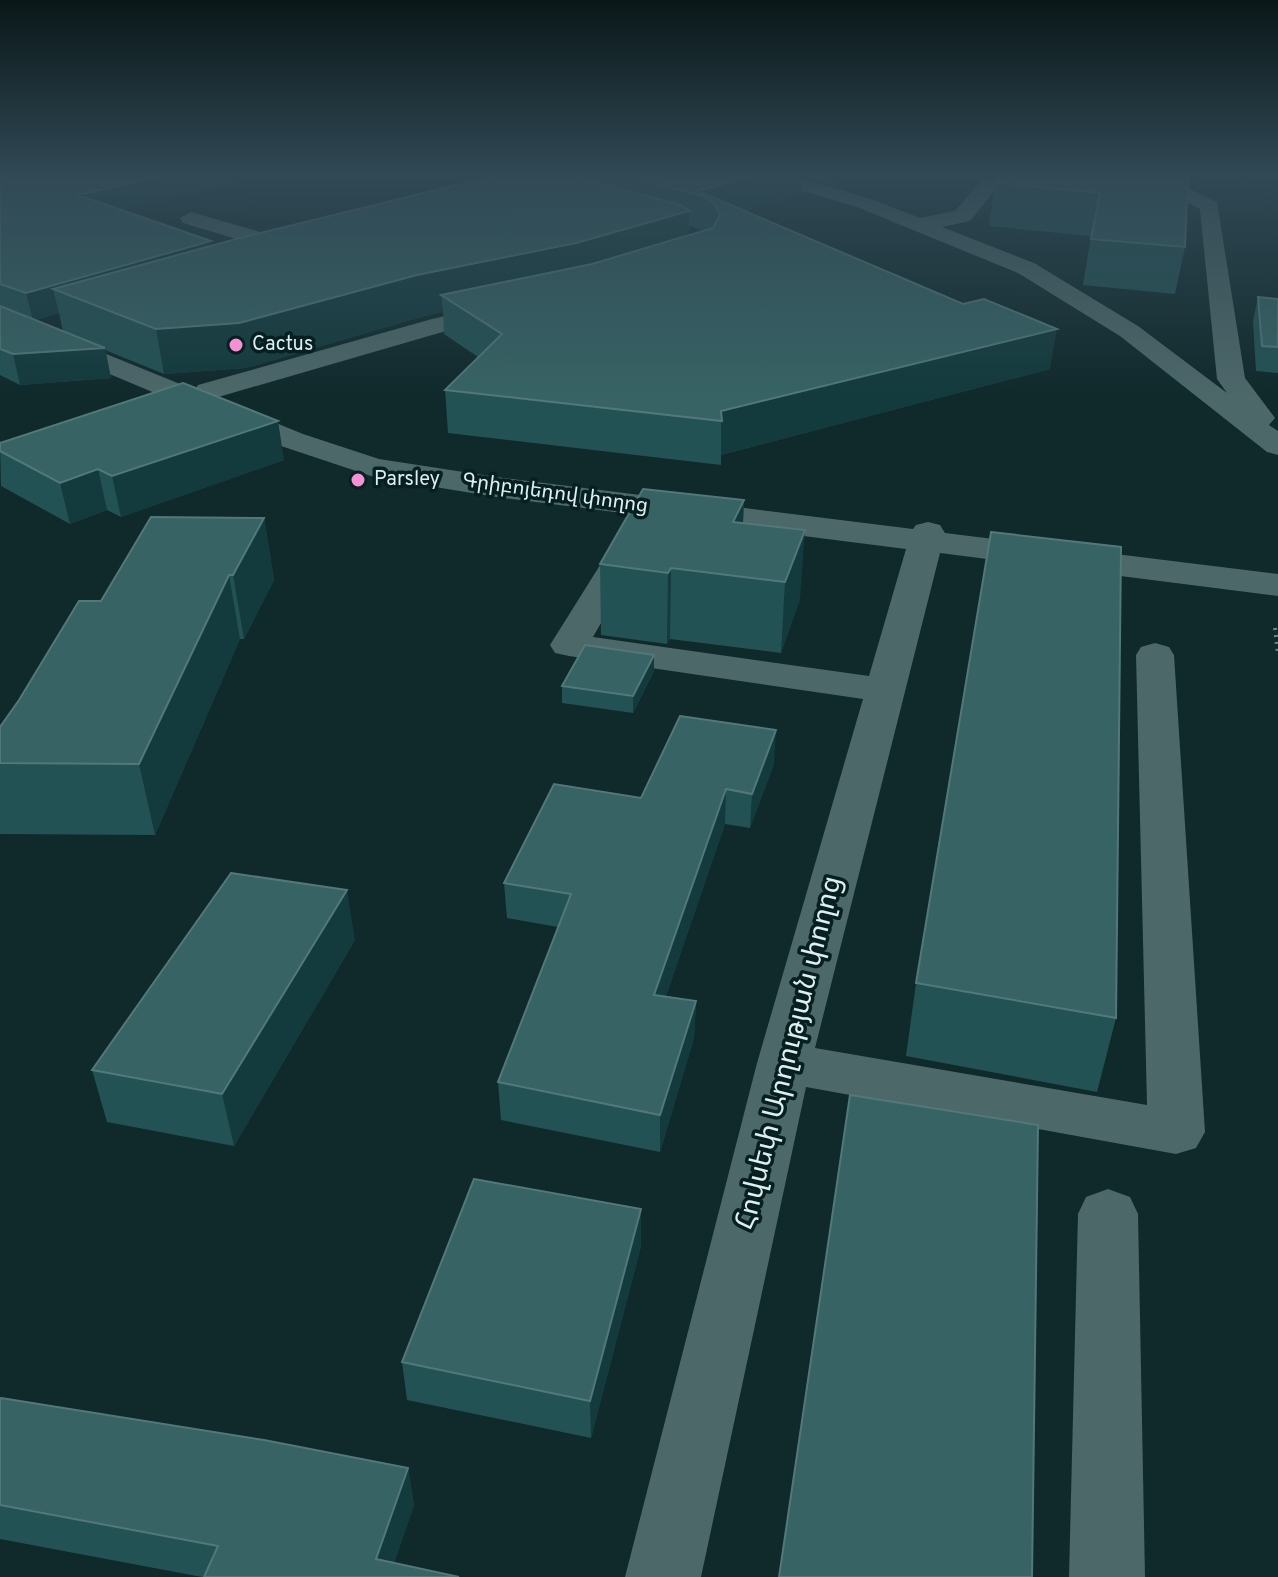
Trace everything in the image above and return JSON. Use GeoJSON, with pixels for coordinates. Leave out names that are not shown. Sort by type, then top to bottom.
{"type":"FeatureCollection","features":[{"type":"Feature","properties":{"kind":"street"},"geometry":{"type":"LineString","coordinates":[[256,265],[306,249]]}},
{"type":"Feature","properties":{"kind":"street"},"geometry":{"type":"LineString","coordinates":[[977,249],[1026,268],[1104,315],[1278,444]]}},
{"type":"Feature","properties":{"kind":"street"},"geometry":{"type":"LineString","coordinates":[[1215,249],[1231,379],[1278,444]]}},
{"type":"Feature","properties":{"kind":"street"},"geometry":{"type":"LineString","coordinates":[[208,391],[441,324],[524,307]]}},
{"type":"Feature","properties":{"kind":"street","name":"Գրիբոյեդով փողոց"},"geometry":{"type":"LineString","coordinates":[[0,308],[52,325],[306,434],[384,459],[1278,585]]}},
{"type":"Feature","properties":{"kind":"street","name":"Գրիբոյեդով փողոց"},"geometry":{"type":"LineString","coordinates":[[0,319],[292,440],[374,468],[496,487],[926,537],[1278,572]]}},
{"type":"Feature","properties":{"kind":"street","name":"Հովսեփ Արղության փողոց"},"geometry":{"type":"LineString","coordinates":[[663,1577],[784,1063],[926,537]]}},
{"type":"Feature","properties":{"kind":"street"},"geometry":{"type":"LineString","coordinates":[[624,553],[569,645],[886,690]]}},
{"type":"Feature","properties":{"kind":"street"},"geometry":{"type":"LineString","coordinates":[[784,1063],[1176,1132],[1155,655]]}},
{"type":"Feature","properties":{"kind":"street"},"geometry":{"type":"LineString","coordinates":[[1107,1577],[1108,1214]]}},
{"type":"Feature","properties":{"kind":"path"},"geometry":{"type":"LineString","coordinates":[[1278,624],[1274,624],[1278,654]]}},
{"type":"Feature","properties":{"kind":"building"},"geometry":{"type":"Polygon","coordinates":[[[0,249],[184,249],[26,293],[0,284],[0,249]]]}},
{"type":"Feature","properties":{"kind":"building"},"geometry":{"type":"Polygon","coordinates":[[[201,249],[548,249],[417,275],[239,323],[156,329],[53,289],[201,249]]]}},
{"type":"Feature","properties":{"kind":"building"},"geometry":{"type":"Polygon","coordinates":[[[644,249],[833,249],[963,304],[984,299],[1057,329],[721,411],[722,421],[445,390],[502,334],[441,295],[592,264],[644,249]]]}},
{"type":"Feature","properties":{"kind":"building"},"geometry":{"type":"Polygon","coordinates":[[[1258,297],[1278,299],[1278,347],[1262,346],[1258,297]]]}},
{"type":"Feature","properties":{"kind":"building"},"geometry":{"type":"Polygon","coordinates":[[[0,306],[105,348],[13,354],[0,349],[0,306]]]}},
{"type":"Feature","properties":{"kind":"building"},"geometry":{"type":"Polygon","coordinates":[[[183,383],[278,421],[112,476],[98,469],[60,483],[0,451],[0,443],[183,383]]]}},
{"type":"Feature","properties":{"kind":"building"},"geometry":{"type":"Polygon","coordinates":[[[643,489],[744,500],[733,522],[805,530],[785,582],[671,568],[668,573],[600,564],[643,489]]]}},
{"type":"Feature","properties":{"kind":"building"},"geometry":{"type":"Polygon","coordinates":[[[151,517],[264,518],[233,575],[229,575],[139,764],[0,763],[0,727],[79,601],[101,601],[151,517]]]}},
{"type":"Feature","properties":{"kind":"building"},"geometry":{"type":"Polygon","coordinates":[[[991,532],[1121,547],[1116,1018],[916,983],[991,532]]]}},
{"type":"Feature","properties":{"kind":"building"},"geometry":{"type":"Polygon","coordinates":[[[585,645],[654,655],[633,696],[562,686],[585,645]]]}},
{"type":"Feature","properties":{"kind":"building"},"geometry":{"type":"Polygon","coordinates":[[[680,716],[776,730],[752,794],[726,789],[654,995],[696,1001],[660,1115],[498,1082],[571,894],[504,883],[554,784],[641,798],[680,716]]]}},
{"type":"Feature","properties":{"kind":"building"},"geometry":{"type":"Polygon","coordinates":[[[231,873],[347,890],[222,1094],[92,1070],[231,873]]]}},
{"type":"Feature","properties":{"kind":"building"},"geometry":{"type":"Polygon","coordinates":[[[850,1095],[1038,1125],[1032,1577],[779,1577],[850,1095]]]}},
{"type":"Feature","properties":{"kind":"building"},"geometry":{"type":"Polygon","coordinates":[[[474,1179],[641,1209],[590,1401],[402,1362],[474,1179]]]}},
{"type":"Feature","properties":{"kind":"building"},"geometry":{"type":"Polygon","coordinates":[[[1,1398],[264,1440],[408,1468],[376,1559],[459,1577],[204,1577],[218,1546],[0,1505],[1,1398]]]}},
{"type":"Feature","properties":{"kind":"place","name":"Cactus"},"geometry":{"type":"Point","coordinates":[236,345]}},
{"type":"Feature","properties":{"kind":"place","name":"Parsley"},"geometry":{"type":"Point","coordinates":[358,480]}}]}
